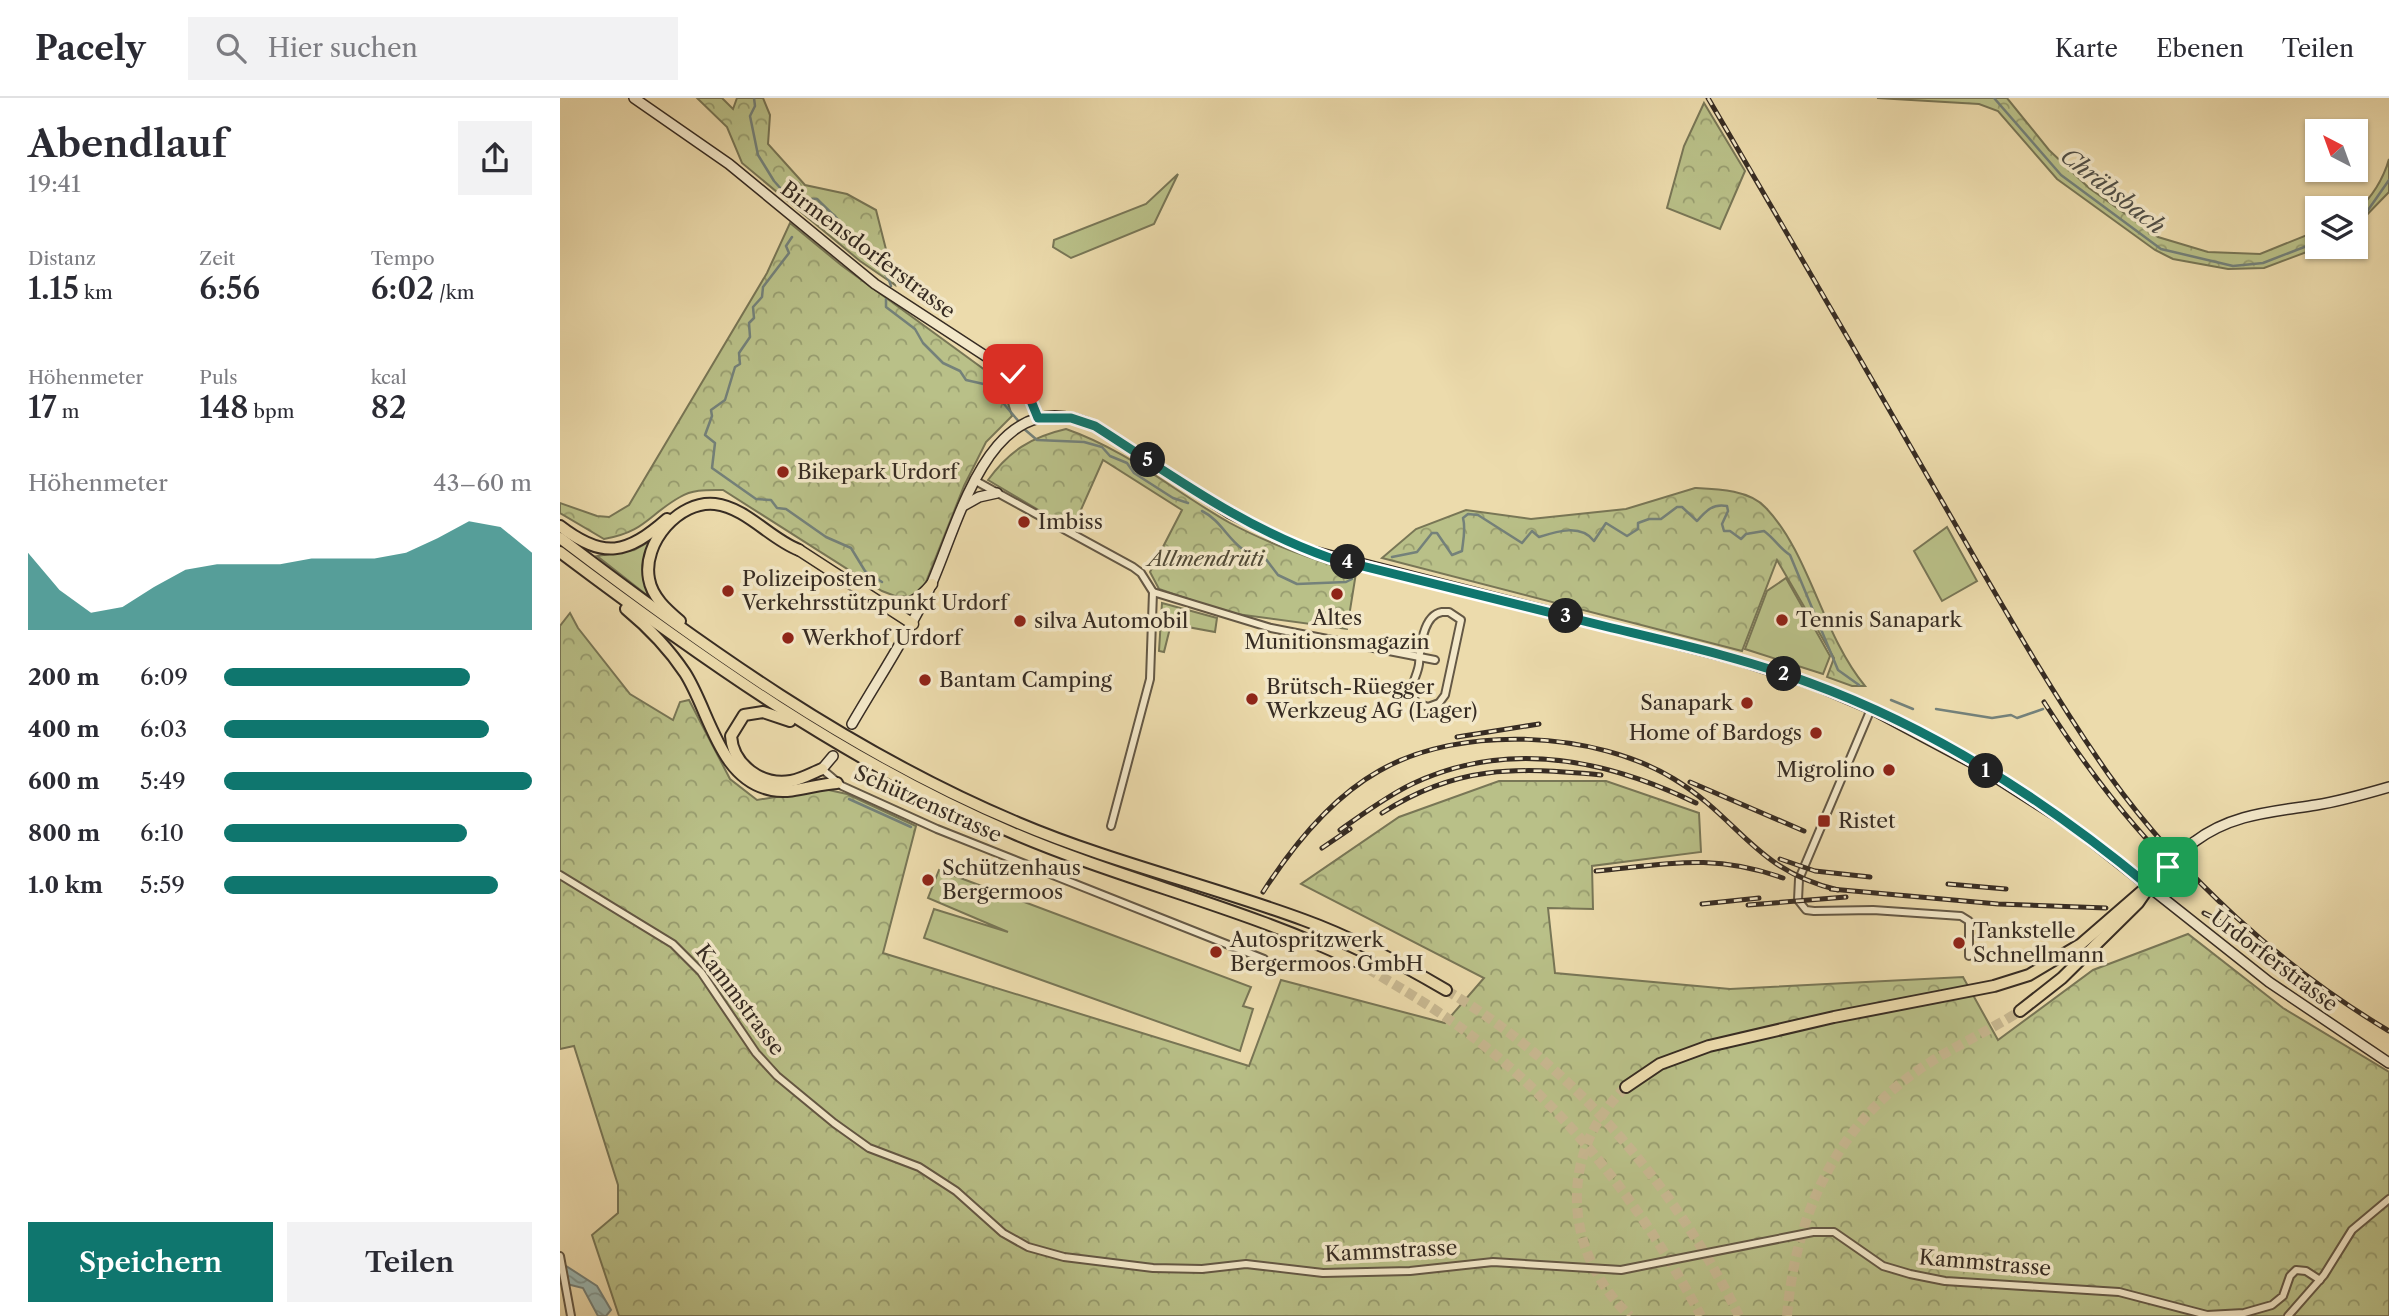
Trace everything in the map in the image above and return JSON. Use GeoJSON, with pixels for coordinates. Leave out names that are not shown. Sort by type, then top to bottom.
{"type":"FeatureCollection","features":[{"type":"Feature","properties":{"kind":"highway"},"geometry":{"type":"LineString","coordinates":[[560,526],[582,542],[608,550],[627,547],[655,536],[689,508],[717,504],[735,510],[799,550]]}},
{"type":"Feature","properties":{"kind":"highway"},"geometry":{"type":"LineString","coordinates":[[655,536],[648,570],[656,597],[728,662]]}},
{"type":"Feature","properties":{"kind":"highway"},"geometry":{"type":"LineString","coordinates":[[560,538],[728,662],[863,745],[988,810],[1068,843],[1304,920],[1370,948],[1446,990]]}},
{"type":"Feature","properties":{"kind":"highway"},"geometry":{"type":"LineString","coordinates":[[560,552],[700,655],[813,728],[908,782],[1013,833],[1102,868],[1260,920],[1355,961]]}},
{"type":"Feature","properties":{"kind":"highway"},"geometry":{"type":"LineString","coordinates":[[584,569],[596,586],[648,628],[674,658],[691,684],[725,754],[737,771],[761,787],[791,790],[837,783]]}},
{"type":"Feature","properties":{"kind":"highway"},"geometry":{"type":"LineString","coordinates":[[813,728],[756,711],[738,721],[732,744],[746,767],[774,782],[794,781],[822,769]]}},
{"type":"Feature","properties":{"kind":"highway"},"geometry":{"type":"LineString","coordinates":[[791,790],[814,779],[822,769]]}},
{"type":"Feature","properties":{"kind":"highway"},"geometry":{"type":"LineString","coordinates":[[2020,1011],[2063,978],[2138,903],[2149,886]]}},
{"type":"Feature","properties":{"kind":"highway"},"geometry":{"type":"LineString","coordinates":[[1626,1087],[1660,1064],[1709,1046],[1833,1017],[1994,986],[2029,975],[2081,944],[2149,886]]}},
{"type":"Feature","properties":{"kind":"main road","name":"Birmensdorferstrasse"},"geometry":{"type":"LineString","coordinates":[[634,98],[729,164],[894,298],[1013,374],[1027,391],[1034,420]]}},
{"type":"Feature","properties":{"kind":"main road","name":"Urdorferstrasse"},"geometry":{"type":"LineString","coordinates":[[1034,420],[1071,418],[1095,426],[1236,517],[1279,539],[1330,558],[1738,660],[1812,684],[1871,709],[1968,760],[2043,807],[2303,1007],[2389,1063]]}},
{"type":"Feature","properties":{"kind":"main road"},"geometry":{"type":"LineString","coordinates":[[852,724],[913,624],[974,480],[998,444],[1015,430],[1034,420]]}},
{"type":"Feature","properties":{"kind":"main road"},"geometry":{"type":"LineString","coordinates":[[962,507],[979,496],[997,493]]}},
{"type":"Feature","properties":{"kind":"main road"},"geometry":{"type":"LineString","coordinates":[[799,550],[913,624]]}},
{"type":"Feature","properties":{"kind":"main road"},"geometry":{"type":"LineString","coordinates":[[884,605],[900,606],[914,602],[932,584]]}},
{"type":"Feature","properties":{"kind":"main road","name":"Schützenstrasse"},"geometry":{"type":"LineString","coordinates":[[822,769],[833,757]]}},
{"type":"Feature","properties":{"kind":"main road"},"geometry":{"type":"LineString","coordinates":[[2149,886],[2194,842],[2221,824],[2247,815],[2318,805],[2389,787]]}},
{"type":"Feature","properties":{"kind":"street"},"geometry":{"type":"LineString","coordinates":[[974,480],[1132,567],[1141,573],[1153,592],[1150,679],[1111,826]]}},
{"type":"Feature","properties":{"kind":"street"},"geometry":{"type":"LineString","coordinates":[[1153,592],[1271,628],[1435,660]]}},
{"type":"Feature","properties":{"kind":"street"},"geometry":{"type":"LineString","coordinates":[[1449,612],[1461,620],[1448,682],[1439,703],[1428,707],[1417,703],[1412,692],[1419,664],[1416,656],[1436,613],[1449,612]]}},
{"type":"Feature","properties":{"kind":"street"},"geometry":{"type":"LineString","coordinates":[[1871,709],[1798,883],[1798,900],[1806,910],[1873,910],[1964,917],[1969,921],[1969,956]]}},
{"type":"Feature","properties":{"kind":"street","name":"Schützenstrasse"},"geometry":{"type":"LineString","coordinates":[[822,769],[837,783],[937,829],[1264,959],[1268,967]]}},
{"type":"Feature","properties":{"kind":"street","name":"Kammstrasse"},"geometry":{"type":"LineString","coordinates":[[560,875],[646,925],[673,944],[701,972],[756,1053],[777,1076],[834,1123],[869,1148],[919,1167],[956,1191],[1003,1233],[1028,1247],[1064,1257],[1153,1268],[1202,1269],[1245,1264],[1322,1273],[1410,1271],[1493,1262],[1621,1270],[1813,1231],[1834,1232],[1883,1266],[1945,1282],[2119,1292],[2207,1315],[2244,1313],[2272,1305],[2283,1296],[2290,1276],[2296,1270],[2306,1271],[2320,1280]]}},
{"type":"Feature","properties":{"kind":"street"},"geometry":{"type":"LineString","coordinates":[[2288,1316],[2320,1280],[2352,1230],[2389,1199]]}},
{"type":"Feature","properties":{"kind":"street"},"geometry":{"type":"LineString","coordinates":[[560,1257],[571,1316]]}},
{"type":"Feature","properties":{"kind":"green space"},"geometry":{"type":"Polygon","coordinates":[[[697,98],[722,98],[733,109],[737,98],[763,98],[770,115],[768,144],[805,185],[847,194],[876,210],[895,285],[860,261],[742,163],[727,127],[697,98]]]}},
{"type":"Feature","properties":{"kind":"green space"},"geometry":{"type":"Polygon","coordinates":[[[1877,98],[2007,98],[2049,150],[2089,188],[2158,237],[2208,252],[2260,254],[2305,236],[2305,253],[2264,268],[2228,269],[2173,259],[2155,250],[2057,179],[1998,111],[1979,104],[1877,98]]]}},
{"type":"Feature","properties":{"kind":"green space"},"geometry":{"type":"Polygon","coordinates":[[[1704,103],[1745,171],[1720,229],[1667,208],[1684,146],[1704,103]]]}},
{"type":"Feature","properties":{"kind":"green space"},"geometry":{"type":"Polygon","coordinates":[[[2389,159],[2389,192],[2368,214],[2368,199],[2384,174],[2389,159]]]}},
{"type":"Feature","properties":{"kind":"green space"},"geometry":{"type":"Polygon","coordinates":[[[1178,174],[1154,224],[1071,258],[1053,247],[1054,240],[1146,204],[1178,174]]]}},
{"type":"Feature","properties":{"kind":"green space"},"geometry":{"type":"Polygon","coordinates":[[[790,223],[841,265],[989,373],[1004,390],[1012,416],[986,442],[964,486],[924,587],[914,597],[895,596],[882,591],[723,490],[701,490],[685,494],[629,532],[604,539],[560,513],[560,503],[597,516],[609,517],[629,505],[767,273],[790,223]]]}},
{"type":"Feature","properties":{"kind":"green space","name":"Allmendrüti"},"geometry":{"type":"Polygon","coordinates":[[[1066,429],[1110,448],[1245,531],[1356,573],[1347,629],[1229,613],[1159,589],[1150,572],[1182,510],[1103,460],[1072,530],[988,480],[1004,461],[1031,441],[1066,429]]]}},
{"type":"Feature","properties":{"kind":"green space"},"geometry":{"type":"Polygon","coordinates":[[[1695,488],[1743,494],[1766,508],[1794,548],[1838,643],[1865,686],[1852,686],[1827,677],[1834,658],[1777,560],[1742,651],[1382,558],[1416,529],[1466,510],[1531,519],[1626,509],[1695,488]]]}},
{"type":"Feature","properties":{"kind":"green space"},"geometry":{"type":"Polygon","coordinates":[[[1947,527],[1977,581],[1942,601],[1914,551],[1947,527]]]}},
{"type":"Feature","properties":{"kind":"green space"},"geometry":{"type":"Polygon","coordinates":[[[654,539],[645,567],[648,596],[597,556],[634,550],[654,539]]]}},
{"type":"Feature","properties":{"kind":"green space","name":"Tennis Sanapark"},"geometry":{"type":"Polygon","coordinates":[[[1786,578],[1830,656],[1823,674],[1745,649],[1767,591],[1786,578]]]}},
{"type":"Feature","properties":{"kind":"green space"},"geometry":{"type":"Polygon","coordinates":[[[1162,603],[1217,618],[1215,632],[1171,624],[1164,652],[1159,651],[1162,603]]]}},
{"type":"Feature","properties":{"kind":"green space"},"geometry":{"type":"Polygon","coordinates":[[[570,613],[578,628],[630,694],[673,720],[680,702],[689,700],[730,779],[757,800],[824,789],[847,794],[916,826],[883,953],[1249,1066],[1281,980],[1445,1023],[1484,978],[1301,884],[1399,817],[1499,781],[1606,781],[1699,813],[1701,852],[1592,866],[1593,909],[1548,908],[1555,973],[1730,989],[1963,977],[1998,1040],[2093,970],[2188,934],[2283,1008],[2389,1072],[2389,1316],[619,1316],[592,1235],[618,1213],[618,1185],[574,1046],[560,1049],[560,626],[570,613]]]}},
{"type":"Feature","properties":{"kind":"green space"},"geometry":{"type":"Polygon","coordinates":[[[939,870],[1251,987],[1243,1006],[1253,1009],[1240,1051],[924,938],[934,909],[1008,932],[928,898],[939,870]]]}},
{"type":"Feature","properties":{"kind":"water"},"geometry":{"type":"Polygon","coordinates":[[[560,1262],[597,1286],[611,1310],[606,1316],[598,1316],[583,1288],[567,1284],[560,1278],[560,1262]]]}},
{"type":"Feature","properties":{"kind":"waterway"},"geometry":{"type":"LineString","coordinates":[[754,98],[755,106],[750,116],[758,155],[774,181],[782,190],[804,199],[817,199],[857,238],[856,251],[877,265],[891,286]]}},
{"type":"Feature","properties":{"kind":"waterway","name":"Chräbsbach"},"geometry":{"type":"LineString","coordinates":[[1994,98],[2061,175],[2161,249],[2233,266],[2263,263],[2305,247]]}},
{"type":"Feature","properties":{"kind":"waterway","name":"Chräbsbach"},"geometry":{"type":"LineString","coordinates":[[2368,210],[2389,180]]}},
{"type":"Feature","properties":{"kind":"waterway"},"geometry":{"type":"LineString","coordinates":[[792,237],[786,246],[789,253],[763,287],[762,297],[753,307],[754,318],[749,323],[750,337],[739,353],[740,364],[735,367],[725,400],[711,410],[712,416],[705,435],[715,443],[712,468],[756,499],[771,500],[777,508],[786,509],[826,537],[851,548],[865,571],[882,582]]}},
{"type":"Feature","properties":{"kind":"waterway"},"geometry":{"type":"LineString","coordinates":[[886,299],[886,307],[915,329],[923,343],[943,363],[960,371],[966,380],[988,385],[1020,423]]}},
{"type":"Feature","properties":{"kind":"waterway"},"geometry":{"type":"LineString","coordinates":[[1023,428],[1037,440],[1084,442],[1102,447],[1110,456],[1127,463],[1134,473],[1173,498],[1188,503]]}},
{"type":"Feature","properties":{"kind":"waterway"},"geometry":{"type":"LineString","coordinates":[[1392,557],[1417,552],[1432,533],[1437,533],[1452,555],[1462,551],[1463,518],[1468,514],[1478,515],[1522,543],[1532,531],[1539,537],[1569,530],[1583,532],[1594,541],[1606,523],[1627,536],[1638,529],[1638,523],[1661,519],[1677,507],[1682,507],[1697,521],[1714,507],[1727,506],[1728,511],[1722,524],[1724,531],[1730,531],[1741,539],[1746,534],[1764,531],[1790,555],[1838,670],[1859,685]]}},
{"type":"Feature","properties":{"kind":"waterway"},"geometry":{"type":"LineString","coordinates":[[1202,511],[1211,516],[1236,544],[1252,553],[1262,554],[1278,575],[1297,584],[1346,582],[1352,579]]}},
{"type":"Feature","properties":{"kind":"waterway"},"geometry":{"type":"LineString","coordinates":[[1891,700],[1913,709]]}},
{"type":"Feature","properties":{"kind":"waterway"},"geometry":{"type":"LineString","coordinates":[[1936,709],[1992,718],[2011,715],[2017,718],[2043,709]]}},
{"type":"Feature","properties":{"kind":"waterway"},"geometry":{"type":"LineString","coordinates":[[849,799],[911,827]]}},
{"type":"Feature","properties":{"kind":"tunnel"},"geometry":{"type":"LineString","coordinates":[[1355,961],[1450,1020],[1490,1050],[1561,1117],[1623,1192],[1677,1273],[1701,1316]]}},
{"type":"Feature","properties":{"kind":"tunnel"},"geometry":{"type":"LineString","coordinates":[[1446,990],[1492,1020],[1536,1054],[1616,1132],[1684,1220],[1739,1316]]}},
{"type":"Feature","properties":{"kind":"tunnel"},"geometry":{"type":"LineString","coordinates":[[1787,1316],[1800,1240],[1812,1204],[1828,1170],[1848,1139],[1871,1110],[1899,1084],[1932,1061],[2020,1011]]}},
{"type":"Feature","properties":{"kind":"tunnel"},"geometry":{"type":"LineString","coordinates":[[1626,1087],[1604,1113],[1588,1141],[1579,1171],[1577,1202],[1581,1233],[1591,1263],[1608,1291],[1630,1316]]}},
{"type":"Feature","properties":{"kind":"railway"},"geometry":{"type":"LineString","coordinates":[[1708,98],[2018,631],[2109,775],[2168,849],[2236,917],[2310,978],[2389,1031]]}},
{"type":"Feature","properties":{"kind":"railway"},"geometry":{"type":"LineString","coordinates":[[2044,702],[2109,795],[2185,879]]}},
{"type":"Feature","properties":{"kind":"railway"},"geometry":{"type":"LineString","coordinates":[[1457,737],[1539,724]]}},
{"type":"Feature","properties":{"kind":"railway"},"geometry":{"type":"LineString","coordinates":[[1263,892],[1287,858],[1329,809],[1361,782],[1379,771],[1412,756],[1448,746],[1487,740],[1528,739],[1568,743],[1606,751],[1642,763],[1697,794],[1749,842],[1786,870],[1838,890]]}},
{"type":"Feature","properties":{"kind":"railway"},"geometry":{"type":"LineString","coordinates":[[1340,830],[1412,784],[1448,770],[1484,762],[1520,759],[1556,760],[1592,766],[1627,775],[1696,803]]}},
{"type":"Feature","properties":{"kind":"railway"},"geometry":{"type":"LineString","coordinates":[[1382,813],[1409,797],[1436,786],[1488,773],[1541,771],[1601,775]]}},
{"type":"Feature","properties":{"kind":"railway"},"geometry":{"type":"LineString","coordinates":[[1690,782],[1804,831]]}},
{"type":"Feature","properties":{"kind":"railway"},"geometry":{"type":"LineString","coordinates":[[1322,848],[1350,829]]}},
{"type":"Feature","properties":{"kind":"railway"},"geometry":{"type":"LineString","coordinates":[[1780,859],[1815,871],[1870,877]]}},
{"type":"Feature","properties":{"kind":"railway"},"geometry":{"type":"LineString","coordinates":[[1596,871],[1690,862],[1734,865],[1783,878]]}},
{"type":"Feature","properties":{"kind":"railway"},"geometry":{"type":"LineString","coordinates":[[1948,884],[2006,889]]}},
{"type":"Feature","properties":{"kind":"railway"},"geometry":{"type":"LineString","coordinates":[[1831,889],[1998,904],[2106,908]]}},
{"type":"Feature","properties":{"kind":"railway"},"geometry":{"type":"LineString","coordinates":[[1748,905],[1846,897]]}},
{"type":"Feature","properties":{"kind":"railway"},"geometry":{"type":"LineString","coordinates":[[1702,904],[1759,898]]}},
{"type":"Feature","properties":{"kind":"railway"},"geometry":{"type":"LineString","coordinates":[[2204,913],[2247,935]]}},
{"type":"Feature","properties":{"kind":"place","name":"Bikepark Urdorf"},"geometry":{"type":"Point","coordinates":[783,472]}},
{"type":"Feature","properties":{"kind":"place","name":"Imbiss"},"geometry":{"type":"Point","coordinates":[1024,522]}},
{"type":"Feature","properties":{"kind":"place","name":"Polizeiposten Verkehrsstützpunkt Urdorf"},"geometry":{"type":"Point","coordinates":[728,591]}},
{"type":"Feature","properties":{"kind":"place","name":"Altes Munitionsmagazin"},"geometry":{"type":"Point","coordinates":[1337,594]}},
{"type":"Feature","properties":{"kind":"place","name":"Tennis Sanapark"},"geometry":{"type":"Point","coordinates":[1782,620]}},
{"type":"Feature","properties":{"kind":"place","name":"silva Automobil"},"geometry":{"type":"Point","coordinates":[1020,621]}},
{"type":"Feature","properties":{"kind":"place","name":"Werkhof Urdorf"},"geometry":{"type":"Point","coordinates":[788,638]}},
{"type":"Feature","properties":{"kind":"place","name":"Bantam Camping"},"geometry":{"type":"Point","coordinates":[925,680]}},
{"type":"Feature","properties":{"kind":"place","name":"Brütsch-Rüegger Werkzeug AG (Lager)"},"geometry":{"type":"Point","coordinates":[1252,699]}},
{"type":"Feature","properties":{"kind":"place","name":"Sanapark"},"geometry":{"type":"Point","coordinates":[1747,703]}},
{"type":"Feature","properties":{"kind":"place","name":"Home of Bardogs"},"geometry":{"type":"Point","coordinates":[1816,733]}},
{"type":"Feature","properties":{"kind":"place","name":"Migrolino"},"geometry":{"type":"Point","coordinates":[1889,770]}},
{"type":"Feature","properties":{"kind":"place","name":"Ristet"},"geometry":{"type":"Point","coordinates":[1824,821]}},
{"type":"Feature","properties":{"kind":"place","name":"Schützenhaus Bergermoos"},"geometry":{"type":"Point","coordinates":[928,880]}},
{"type":"Feature","properties":{"kind":"place","name":"Tankstelle Schnellmann"},"geometry":{"type":"Point","coordinates":[1959,943]}},
{"type":"Feature","properties":{"kind":"place","name":"Autospritzwerk Bergermoos GmbH"},"geometry":{"type":"Point","coordinates":[1216,952]}},
{"type":"Feature","properties":{"kind":"route"},"geometry":{"type":"LineString","coordinates":[[1013,374],[1027,391],[1038,418],[1063,416],[1095,426],[1229,513],[1279,539],[1330,558],[1698,649],[1812,684],[1871,709],[1976,765],[2072,826],[2149,886],[2168,867]]}}]}
